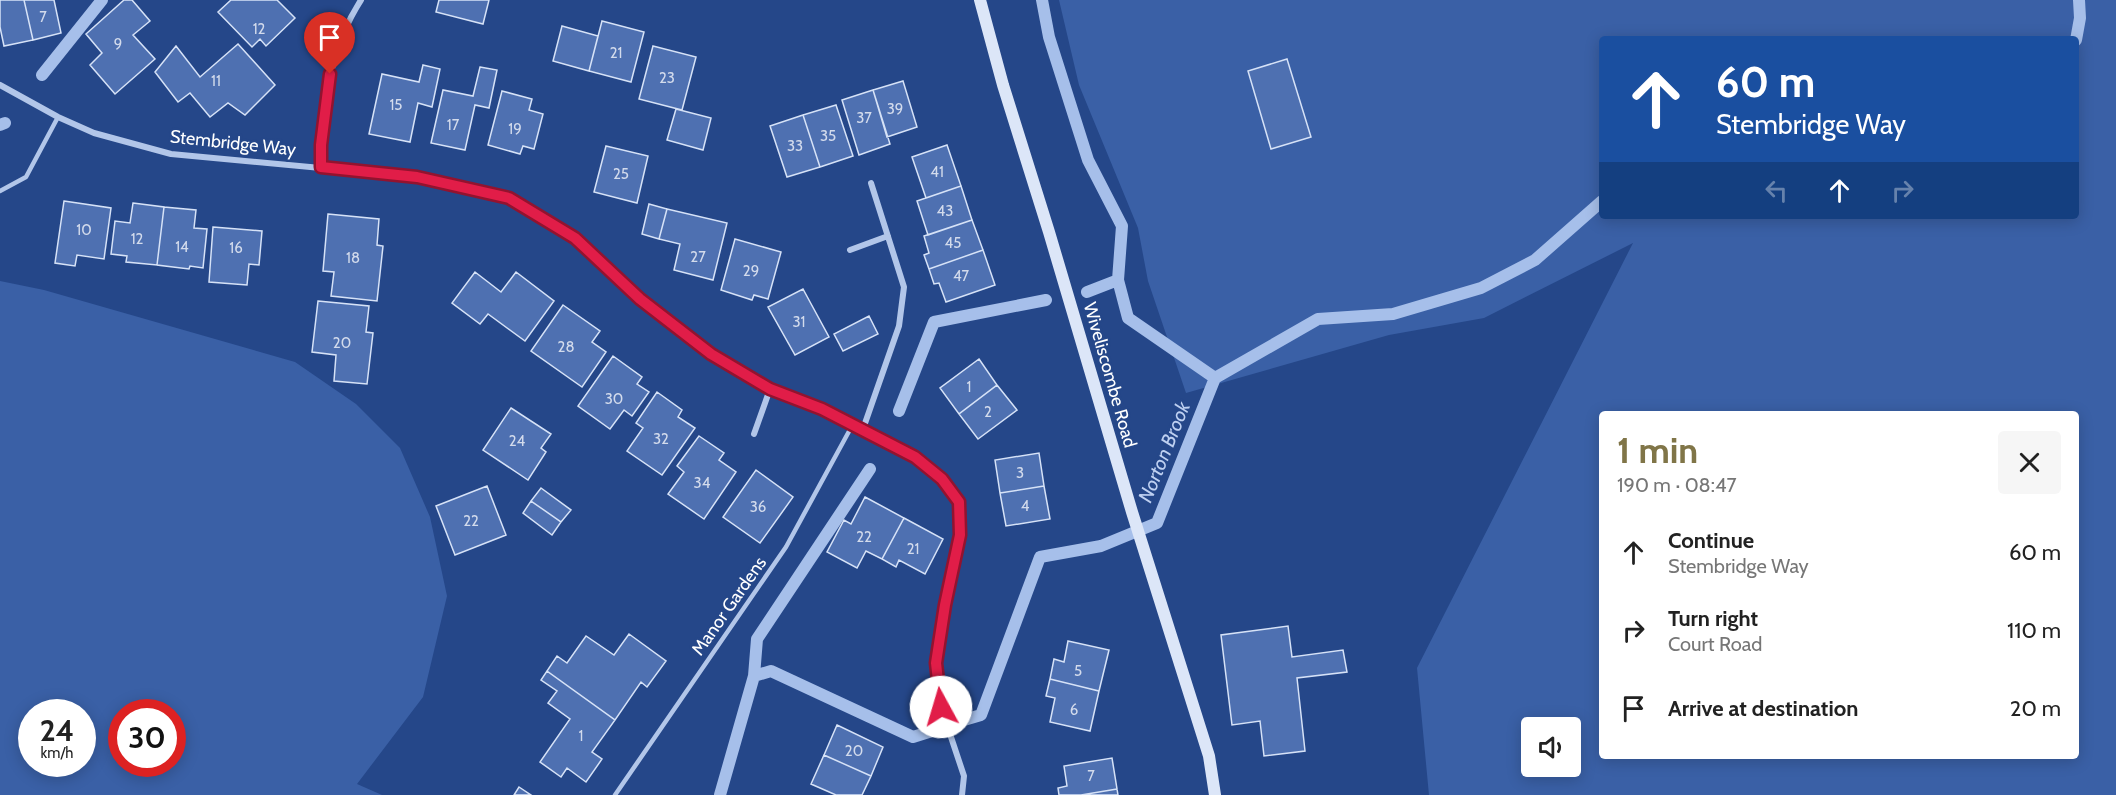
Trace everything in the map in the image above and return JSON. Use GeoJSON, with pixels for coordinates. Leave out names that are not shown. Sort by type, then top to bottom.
{"type":"FeatureCollection","features":[{"type":"Feature","properties":{"kind":"main road","name":"Wiveliscombe Road"},"geometry":{"type":"LineString","coordinates":[[980,0],[1003,85],[1132,512],[1209,756],[1215,795]]}},
{"type":"Feature","properties":{"kind":"street"},"geometry":{"type":"LineString","coordinates":[[321,167],[321,145],[330,74],[340,40],[361,0]]}},
{"type":"Feature","properties":{"kind":"street","name":"Stembridge Way"},"geometry":{"type":"LineString","coordinates":[[0,85],[58,117],[94,133],[171,154],[417,177],[509,198],[575,238],[640,299],[711,354],[770,389],[806,402],[853,424],[915,457],[942,479],[959,502],[960,535],[945,605],[936,663],[941,707],[964,776],[962,795]]}},
{"type":"Feature","properties":{"kind":"street"},"geometry":{"type":"LineString","coordinates":[[863,429],[899,326],[904,286],[871,183]]}},
{"type":"Feature","properties":{"kind":"street"},"geometry":{"type":"LineString","coordinates":[[850,250],[888,236]]}},
{"type":"Feature","properties":{"kind":"street"},"geometry":{"type":"LineString","coordinates":[[754,434],[770,389]]}},
{"type":"Feature","properties":{"kind":"lane"},"geometry":{"type":"LineString","coordinates":[[0,191],[26,177],[58,117]]}},
{"type":"Feature","properties":{"kind":"lane","name":"Manor Gardens"},"geometry":{"type":"LineString","coordinates":[[615,795],[786,548],[853,424]]}},
{"type":"Feature","properties":{"kind":"shaded area"},"geometry":{"type":"Polygon","coordinates":[[[1059,0],[2116,0],[2116,795],[1429,795],[1417,668],[1633,243],[1484,318],[1389,335],[1186,393],[1148,281],[1138,228],[1079,85],[1059,0]]]}},
{"type":"Feature","properties":{"kind":"shaded area"},"geometry":{"type":"Polygon","coordinates":[[[0,281],[44,290],[295,362],[356,404],[400,448],[430,517],[447,596],[423,697],[357,784],[382,795],[0,795],[0,281]]]}},
{"type":"Feature","properties":{"kind":"building"},"geometry":{"type":"Polygon","coordinates":[[[0,0],[24,0],[33,40],[4,46],[0,27],[0,0]]]}},
{"type":"Feature","properties":{"kind":"building"},"geometry":{"type":"Polygon","coordinates":[[[24,0],[54,0],[61,33],[33,40],[24,0]]]}},
{"type":"Feature","properties":{"kind":"building"},"geometry":{"type":"Polygon","coordinates":[[[124,0],[132,0],[150,21],[133,35],[155,59],[115,94],[90,65],[102,53],[86,34],[124,0]]]}},
{"type":"Feature","properties":{"kind":"building"},"geometry":{"type":"Polygon","coordinates":[[[231,0],[277,0],[295,18],[266,46],[260,39],[252,47],[218,12],[231,0]]]}},
{"type":"Feature","properties":{"kind":"building"},"geometry":{"type":"Polygon","coordinates":[[[439,0],[489,0],[483,24],[436,12],[439,0]]]}},
{"type":"Feature","properties":{"kind":"building"},"geometry":{"type":"Polygon","coordinates":[[[602,21],[644,32],[631,82],[589,71],[602,21]]]}},
{"type":"Feature","properties":{"kind":"building"},"geometry":{"type":"Polygon","coordinates":[[[562,26],[598,36],[589,71],[553,61],[562,26]]]}},
{"type":"Feature","properties":{"kind":"building"},"geometry":{"type":"Polygon","coordinates":[[[238,44],[275,85],[245,115],[228,103],[210,117],[190,93],[178,102],[155,72],[176,46],[200,77],[238,44]]]}},
{"type":"Feature","properties":{"kind":"building"},"geometry":{"type":"Polygon","coordinates":[[[653,46],[696,57],[682,110],[639,99],[653,46]]]}},
{"type":"Feature","properties":{"kind":"building"},"geometry":{"type":"Polygon","coordinates":[[[1287,59],[1311,137],[1271,149],[1248,71],[1287,59]]]}},
{"type":"Feature","properties":{"kind":"building"},"geometry":{"type":"Polygon","coordinates":[[[423,65],[440,69],[432,107],[418,103],[410,142],[369,134],[382,74],[419,82],[423,65]]]}},
{"type":"Feature","properties":{"kind":"building"},"geometry":{"type":"Polygon","coordinates":[[[480,67],[497,70],[489,108],[475,105],[465,150],[431,143],[443,90],[473,96],[480,67]]]}},
{"type":"Feature","properties":{"kind":"building"},"geometry":{"type":"Polygon","coordinates":[[[903,81],[917,127],[887,137],[873,90],[903,81]]]}},
{"type":"Feature","properties":{"kind":"building"},"geometry":{"type":"Polygon","coordinates":[[[873,90],[890,144],[859,155],[842,100],[873,90]]]}},
{"type":"Feature","properties":{"kind":"building"},"geometry":{"type":"Polygon","coordinates":[[[502,91],[532,99],[529,110],[543,114],[534,149],[523,146],[520,154],[488,145],[502,91]]]}},
{"type":"Feature","properties":{"kind":"building"},"geometry":{"type":"Polygon","coordinates":[[[836,105],[853,156],[820,167],[803,115],[836,105]]]}},
{"type":"Feature","properties":{"kind":"building"},"geometry":{"type":"Polygon","coordinates":[[[676,109],[711,118],[703,150],[667,140],[676,109]]]}},
{"type":"Feature","properties":{"kind":"building"},"geometry":{"type":"Polygon","coordinates":[[[803,115],[820,167],[787,177],[770,126],[803,115]]]}},
{"type":"Feature","properties":{"kind":"building"},"geometry":{"type":"Polygon","coordinates":[[[947,145],[961,186],[926,198],[912,157],[947,145]]]}},
{"type":"Feature","properties":{"kind":"building"},"geometry":{"type":"Polygon","coordinates":[[[606,146],[648,156],[637,203],[594,192],[606,146]]]}},
{"type":"Feature","properties":{"kind":"building"},"geometry":{"type":"Polygon","coordinates":[[[961,186],[972,220],[928,235],[917,201],[961,186]]]}},
{"type":"Feature","properties":{"kind":"building"},"geometry":{"type":"Polygon","coordinates":[[[64,201],[111,208],[104,259],[77,255],[75,266],[55,263],[64,201]]]}},
{"type":"Feature","properties":{"kind":"building"},"geometry":{"type":"Polygon","coordinates":[[[133,203],[164,207],[157,265],[126,262],[127,256],[111,254],[115,221],[130,223],[133,203]]]}},
{"type":"Feature","properties":{"kind":"building"},"geometry":{"type":"Polygon","coordinates":[[[649,204],[667,209],[659,239],[642,234],[649,204]]]}},
{"type":"Feature","properties":{"kind":"building"},"geometry":{"type":"Polygon","coordinates":[[[164,207],[196,210],[194,228],[207,229],[203,268],[190,266],[189,269],[157,265],[164,207]]]}},
{"type":"Feature","properties":{"kind":"building"},"geometry":{"type":"Polygon","coordinates":[[[667,209],[727,223],[713,280],[674,270],[680,244],[659,239],[667,209]]]}},
{"type":"Feature","properties":{"kind":"building"},"geometry":{"type":"Polygon","coordinates":[[[328,214],[379,219],[377,245],[383,246],[377,301],[331,296],[334,272],[323,271],[328,214]]]}},
{"type":"Feature","properties":{"kind":"building"},"geometry":{"type":"Polygon","coordinates":[[[972,220],[983,250],[929,269],[924,255],[929,253],[924,236],[972,220]]]}},
{"type":"Feature","properties":{"kind":"building"},"geometry":{"type":"Polygon","coordinates":[[[213,227],[262,231],[259,265],[249,264],[247,285],[209,282],[213,227]]]}},
{"type":"Feature","properties":{"kind":"building"},"geometry":{"type":"Polygon","coordinates":[[[735,239],[781,252],[768,299],[754,295],[752,300],[721,290],[735,239]]]}},
{"type":"Feature","properties":{"kind":"building"},"geometry":{"type":"Polygon","coordinates":[[[983,250],[995,285],[946,302],[939,283],[934,284],[929,269],[983,250]]]}},
{"type":"Feature","properties":{"kind":"building"},"geometry":{"type":"Polygon","coordinates":[[[475,272],[501,292],[516,272],[554,301],[525,341],[488,314],[480,324],[452,303],[475,272]]]}},
{"type":"Feature","properties":{"kind":"building"},"geometry":{"type":"Polygon","coordinates":[[[803,289],[829,337],[795,355],[768,307],[803,289]]]}},
{"type":"Feature","properties":{"kind":"building"},"geometry":{"type":"Polygon","coordinates":[[[318,301],[369,306],[366,332],[373,333],[367,384],[334,381],[336,355],[312,352],[318,301]]]}},
{"type":"Feature","properties":{"kind":"building"},"geometry":{"type":"Polygon","coordinates":[[[563,305],[600,331],[592,342],[606,352],[582,387],[531,351],[563,305]]]}},
{"type":"Feature","properties":{"kind":"building"},"geometry":{"type":"Polygon","coordinates":[[[869,316],[878,334],[843,351],[834,334],[869,316]]]}},
{"type":"Feature","properties":{"kind":"building"},"geometry":{"type":"Polygon","coordinates":[[[613,356],[642,377],[637,384],[649,392],[632,416],[624,410],[610,429],[578,406],[613,356]]]}},
{"type":"Feature","properties":{"kind":"building"},"geometry":{"type":"Polygon","coordinates":[[[979,359],[997,385],[959,414],[940,388],[979,359]]]}},
{"type":"Feature","properties":{"kind":"building"},"geometry":{"type":"Polygon","coordinates":[[[997,385],[1017,410],[978,439],[959,414],[997,385]]]}},
{"type":"Feature","properties":{"kind":"building"},"geometry":{"type":"Polygon","coordinates":[[[657,392],[682,410],[678,417],[695,428],[662,475],[627,451],[643,428],[636,423],[657,392]]]}},
{"type":"Feature","properties":{"kind":"building"},"geometry":{"type":"Polygon","coordinates":[[[511,408],[551,434],[541,448],[546,452],[528,480],[483,450],[511,408]]]}},
{"type":"Feature","properties":{"kind":"building"},"geometry":{"type":"Polygon","coordinates":[[[699,436],[724,453],[719,460],[736,472],[704,519],[668,494],[684,472],[677,466],[699,436]]]}},
{"type":"Feature","properties":{"kind":"building"},"geometry":{"type":"Polygon","coordinates":[[[1039,453],[1044,486],[1000,493],[995,460],[1039,453]]]}},
{"type":"Feature","properties":{"kind":"building"},"geometry":{"type":"Polygon","coordinates":[[[756,470],[793,497],[760,543],[723,517],[756,470]]]}},
{"type":"Feature","properties":{"kind":"building"},"geometry":{"type":"Polygon","coordinates":[[[487,486],[506,535],[455,555],[436,506],[487,486]]]}},
{"type":"Feature","properties":{"kind":"building"},"geometry":{"type":"Polygon","coordinates":[[[1044,486],[1050,519],[1006,526],[1000,493],[1044,486]]]}},
{"type":"Feature","properties":{"kind":"building"},"geometry":{"type":"Polygon","coordinates":[[[541,488],[571,510],[561,522],[531,501],[541,488]]]}},
{"type":"Feature","properties":{"kind":"building"},"geometry":{"type":"Polygon","coordinates":[[[865,497],[904,518],[882,559],[866,551],[857,568],[827,552],[844,520],[851,524],[865,497]]]}},
{"type":"Feature","properties":{"kind":"building"},"geometry":{"type":"Polygon","coordinates":[[[531,501],[561,522],[552,535],[523,513],[531,501]]]}},
{"type":"Feature","properties":{"kind":"building"},"geometry":{"type":"Polygon","coordinates":[[[904,518],[943,539],[925,574],[899,560],[896,567],[882,559],[904,518]]]}},
{"type":"Feature","properties":{"kind":"building"},"geometry":{"type":"Polygon","coordinates":[[[1288,626],[1292,657],[1343,650],[1347,672],[1297,678],[1305,751],[1264,756],[1260,721],[1232,725],[1221,635],[1288,626]]]}},
{"type":"Feature","properties":{"kind":"building"},"geometry":{"type":"Polygon","coordinates":[[[629,634],[666,661],[647,687],[641,682],[615,720],[547,671],[557,656],[567,663],[586,636],[614,655],[629,634]]]}},
{"type":"Feature","properties":{"kind":"building"},"geometry":{"type":"Polygon","coordinates":[[[1068,641],[1109,650],[1099,691],[1050,679],[1054,659],[1064,662],[1068,641]]]}},
{"type":"Feature","properties":{"kind":"building"},"geometry":{"type":"Polygon","coordinates":[[[547,671],[615,720],[592,752],[602,759],[586,782],[567,768],[561,777],[540,762],[570,719],[548,703],[557,691],[541,680],[547,671]]]}},
{"type":"Feature","properties":{"kind":"building"},"geometry":{"type":"Polygon","coordinates":[[[1050,679],[1099,691],[1090,731],[1050,722],[1055,698],[1046,696],[1050,679]]]}},
{"type":"Feature","properties":{"kind":"building"},"geometry":{"type":"Polygon","coordinates":[[[837,725],[883,747],[871,776],[824,755],[837,725]]]}},
{"type":"Feature","properties":{"kind":"building"},"geometry":{"type":"Polygon","coordinates":[[[824,755],[871,776],[862,795],[836,795],[811,784],[824,755]]]}},
{"type":"Feature","properties":{"kind":"building"},"geometry":{"type":"Polygon","coordinates":[[[1112,758],[1117,789],[1081,795],[1059,795],[1058,788],[1067,786],[1064,766],[1112,758]]]}},
{"type":"Feature","properties":{"kind":"building"},"geometry":{"type":"Polygon","coordinates":[[[519,787],[531,795],[514,795],[519,787]]]}},
{"type":"Feature","properties":{"kind":"building"},"geometry":{"type":"Polygon","coordinates":[[[1117,789],[1118,795],[1081,795],[1117,789]]]}},
{"type":"Feature","properties":{"kind":"waterway"},"geometry":{"type":"LineString","coordinates":[[42,75],[102,0]]}},
{"type":"Feature","properties":{"kind":"waterway","name":"Norton Brook"},"geometry":{"type":"LineString","coordinates":[[964,720],[981,715],[1040,557],[1101,546],[1157,523],[1215,378],[1128,318],[1118,280],[1122,226],[1088,160],[1049,37],[1042,0]]}},
{"type":"Feature","properties":{"kind":"waterway"},"geometry":{"type":"LineString","coordinates":[[2077,36],[2080,18],[2079,0]]}},
{"type":"Feature","properties":{"kind":"waterway"},"geometry":{"type":"LineString","coordinates":[[0,125],[5,123]]}},
{"type":"Feature","properties":{"kind":"waterway"},"geometry":{"type":"LineString","coordinates":[[1215,378],[1318,319],[1393,314],[1481,288],[1535,260],[1599,204]]}},
{"type":"Feature","properties":{"kind":"waterway","name":"Norton Brook"},"geometry":{"type":"LineString","coordinates":[[1087,292],[1118,280]]}},
{"type":"Feature","properties":{"kind":"waterway","name":"Norton Brook"},"geometry":{"type":"LineString","coordinates":[[899,411],[934,322],[1046,300]]}},
{"type":"Feature","properties":{"kind":"waterway","name":"Norton Brook"},"geometry":{"type":"LineString","coordinates":[[754,676],[757,639],[870,469]]}},
{"type":"Feature","properties":{"kind":"waterway","name":"Norton Brook"},"geometry":{"type":"LineString","coordinates":[[720,795],[754,676],[771,671],[913,737],[932,731]]}},
{"type":"Feature","properties":{"kind":"route"},"geometry":{"type":"LineString","coordinates":[[330,74],[321,145],[321,167],[417,177],[509,198],[575,238],[640,299],[711,354],[770,389],[822,409],[915,457],[942,479],[959,502],[960,535],[945,605],[936,663],[941,707]]}}]}
